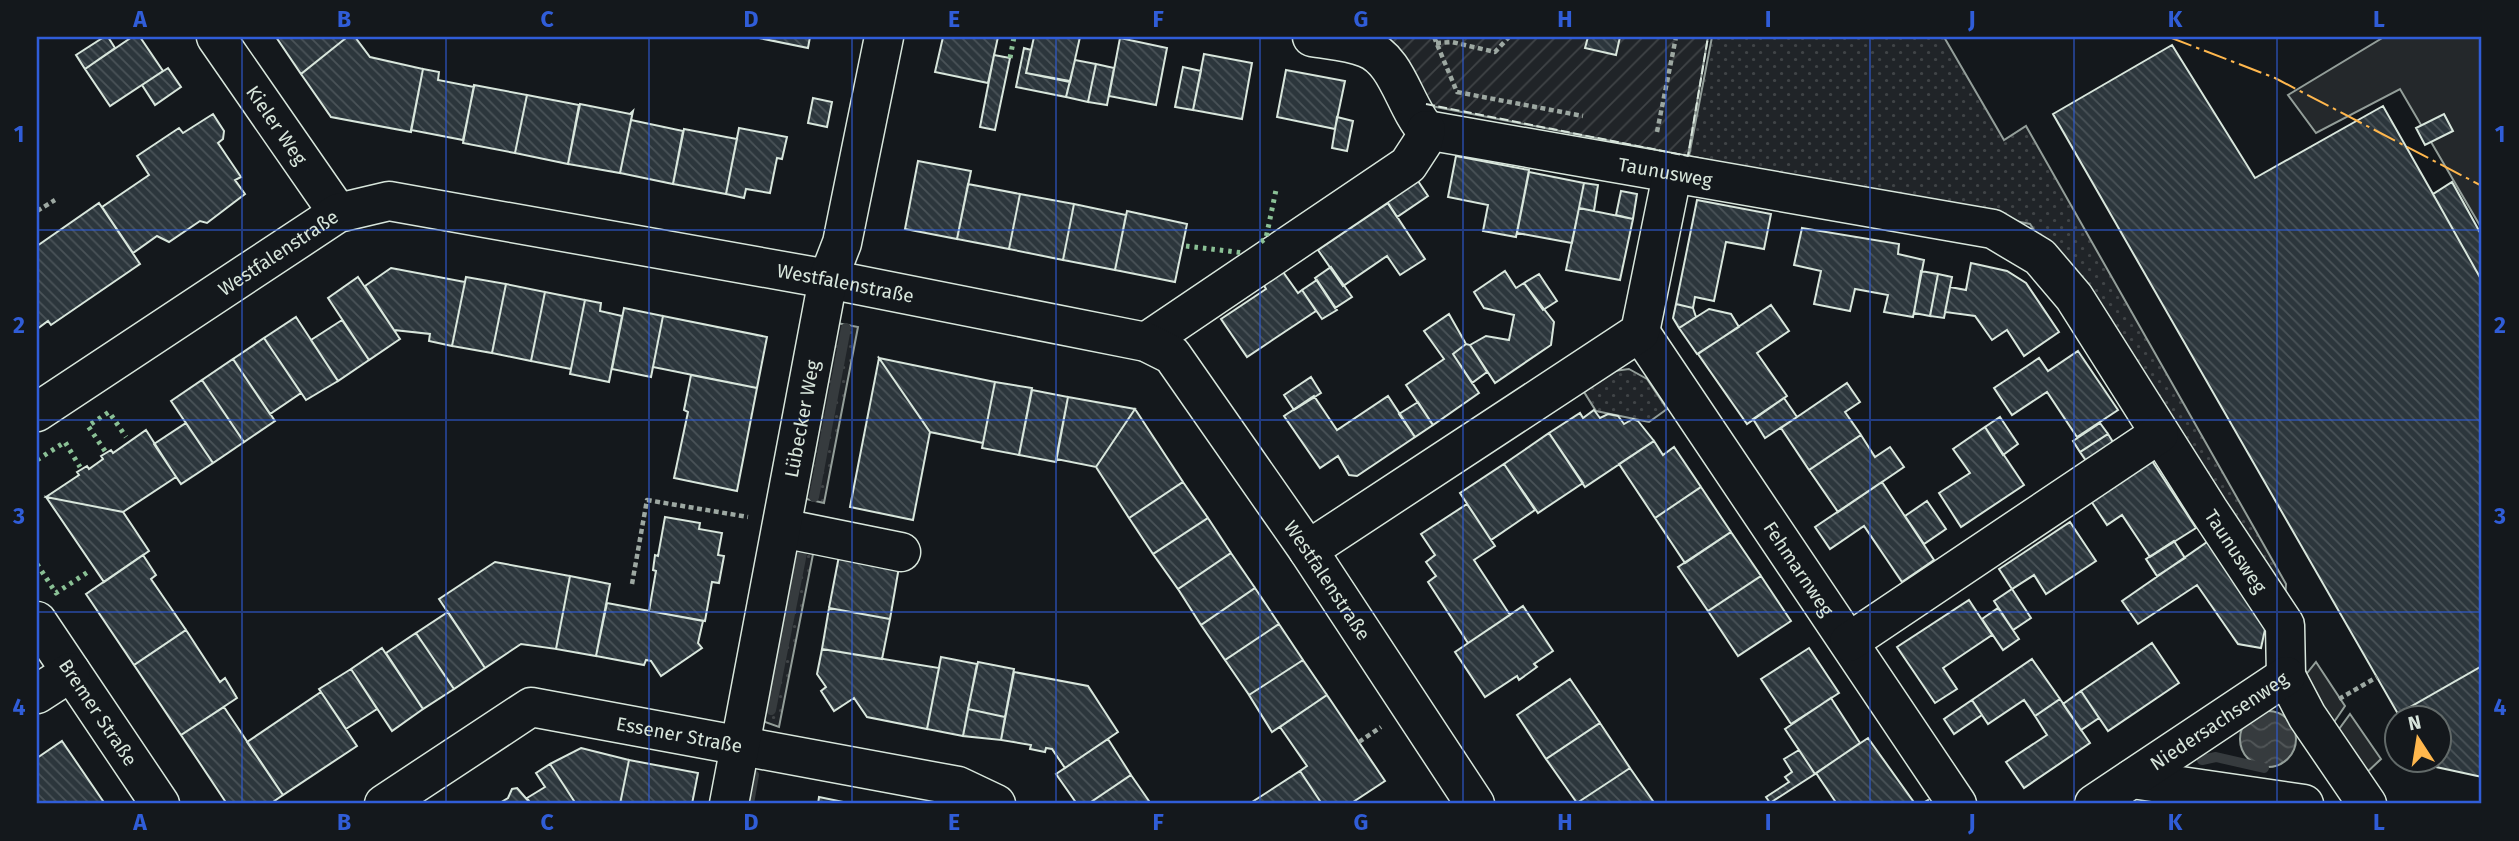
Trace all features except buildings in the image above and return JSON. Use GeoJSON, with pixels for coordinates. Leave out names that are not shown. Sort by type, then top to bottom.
{"type":"FeatureCollection","features":[{"type":"Feature","properties":{"kind":"street","name":"Kieler Weg"},"geometry":{"type":"LineString","coordinates":[[216,37],[338,213]]}},
{"type":"Feature","properties":{"kind":"street","name":"Lübecker Weg"},"geometry":{"type":"LineString","coordinates":[[729,804],[828,279],[842,243],[884,37]]}},
{"type":"Feature","properties":{"kind":"street"},"geometry":{"type":"LineString","coordinates":[[1146,342],[1408,164],[1423,142],[1426,130],[1416,119],[1385,60],[1366,48],[1312,37]]}},
{"type":"Feature","properties":{"kind":"street","name":"Taunusweg"},"geometry":{"type":"LineString","coordinates":[[1426,130],[1993,229],[2040,257],[2074,297],[2159,434],[2285,625],[2286,676]]}},
{"type":"Feature","properties":{"kind":"street"},"geometry":{"type":"LineString","coordinates":[[1308,550],[1640,332],[1662,173]]}},
{"type":"Feature","properties":{"kind":"street","name":"Westfalenstraße"},"geometry":{"type":"LineString","coordinates":[[37,412],[338,213],[389,201],[828,279],[1146,342],[1172,355],[1308,550],[1458,798]]}},
{"type":"Feature","properties":{"kind":"street","name":"Fehmarnweg"},"geometry":{"type":"LineString","coordinates":[[1640,332],[1957,804]]}},
{"type":"Feature","properties":{"kind":"street"},"geometry":{"type":"LineString","coordinates":[[1849,642],[2159,434]]}},
{"type":"Feature","properties":{"kind":"street"},"geometry":{"type":"LineString","coordinates":[[783,520],[902,541]]}},
{"type":"Feature","properties":{"kind":"street","name":"Bremer Straße"},"geometry":{"type":"LineString","coordinates":[[37,621],[160,804]]}},
{"type":"Feature","properties":{"kind":"street"},"geometry":{"type":"LineString","coordinates":[[37,694],[71,672]]}},
{"type":"Feature","properties":{"kind":"street","name":"Niedersachsenweg"},"geometry":{"type":"LineString","coordinates":[[2094,804],[2286,676],[2307,716],[2367,804]]}},
{"type":"Feature","properties":{"kind":"street","name":"Essener Straße"},"geometry":{"type":"LineString","coordinates":[[384,804],[531,707],[958,786],[996,804]]}},
{"type":"Feature","properties":{"kind":"street","name":"Niedersachsenweg"},"geometry":{"type":"LineString","coordinates":[[2132,779],[2304,804]]}},
{"type":"Feature","properties":{"kind":"path"},"geometry":{"type":"LineString","coordinates":[[1509,37],[1495,51],[1435,40],[1457,92],[1590,118]]}},
{"type":"Feature","properties":{"kind":"path"},"geometry":{"type":"LineString","coordinates":[[1662,173],[1657,130],[1676,37]]}},
{"type":"Feature","properties":{"kind":"path"},"geometry":{"type":"LineString","coordinates":[[1644,128],[1657,130]]}},
{"type":"Feature","properties":{"kind":"path"},"geometry":{"type":"LineString","coordinates":[[37,211],[55,200]]}},
{"type":"Feature","properties":{"kind":"path"},"geometry":{"type":"LineString","coordinates":[[632,584],[647,499],[783,520]]}},
{"type":"Feature","properties":{"kind":"path"},"geometry":{"type":"LineString","coordinates":[[1359,742],[1388,723]]}},
{"type":"Feature","properties":{"kind":"shaded area"},"geometry":{"type":"Polygon","coordinates":[[[1387,37],[1708,37],[1688,156],[1426,105],[1387,37]]]}},
{"type":"Feature","properties":{"kind":"shaded area"},"geometry":{"type":"Polygon","coordinates":[[[1712,37],[1944,37],[2004,140],[2026,126],[2286,584],[2285,600],[2030,224],[1689,156],[1712,37]]]}},
{"type":"Feature","properties":{"kind":"shaded area"},"geometry":{"type":"Polygon","coordinates":[[[2384,37],[2482,37],[2482,229],[2400,89],[2316,133],[2288,95],[2384,37]]]}},
{"type":"Feature","properties":{"kind":"shaded area"},"geometry":{"type":"Polygon","coordinates":[[[837,323],[858,327],[824,503],[802,498],[837,323]]]}},
{"type":"Feature","properties":{"kind":"shaded area"},"geometry":{"type":"Polygon","coordinates":[[[1629,369],[1647,379],[1667,409],[1649,422],[1596,411],[1584,392],[1614,371],[1629,369]]]}},
{"type":"Feature","properties":{"kind":"shaded area"},"geometry":{"type":"Polygon","coordinates":[[[794,540],[815,544],[779,727],[765,722],[761,714],[794,540]]]}},
{"type":"Feature","properties":{"kind":"shaded area"},"geometry":{"type":"Polygon","coordinates":[[[2316,662],[2345,706],[2330,728],[2300,682],[2316,662]]]}},
{"type":"Feature","properties":{"kind":"shaded area"},"geometry":{"type":"Polygon","coordinates":[[[2350,714],[2381,759],[2362,777],[2334,736],[2350,714]]]}},
{"type":"Feature","properties":{"kind":"water"},"geometry":{"type":"Polygon","coordinates":[[[2262,711],[2274,711],[2284,715],[2292,723],[2296,739],[2292,755],[2284,763],[2274,767],[2262,767],[2252,763],[2244,755],[2240,745],[2240,733],[2244,723],[2252,715],[2262,711]]]}},
{"type":"Feature","properties":{"kind":"waterway"},"geometry":{"type":"LineString","coordinates":[[814,497],[846,328]]}},
{"type":"Feature","properties":{"kind":"waterway"},"geometry":{"type":"LineString","coordinates":[[771,710],[803,548]]}},
{"type":"Feature","properties":{"kind":"waterway"},"geometry":{"type":"LineString","coordinates":[[2202,760],[2216,757],[2264,768]]}},
{"type":"Feature","properties":{"kind":"waterway"},"geometry":{"type":"LineString","coordinates":[[749,804],[754,775]]}},
{"type":"Feature","properties":{"kind":"waterway"},"geometry":{"type":"LineString","coordinates":[[2134,804],[2152,792]]}},
{"type":"Feature","properties":{"kind":"hedge"},"geometry":{"type":"LineString","coordinates":[[1010,58],[1014,37]]}},
{"type":"Feature","properties":{"kind":"hedge"},"geometry":{"type":"LineString","coordinates":[[1261,242],[1266,238],[1276,190]]}},
{"type":"Feature","properties":{"kind":"hedge"},"geometry":{"type":"LineString","coordinates":[[1186,246],[1244,253]]}},
{"type":"Feature","properties":{"kind":"hedge"},"geometry":{"type":"LineString","coordinates":[[105,451],[88,426],[109,412],[126,437]]}},
{"type":"Feature","properties":{"kind":"hedge"},"geometry":{"type":"LineString","coordinates":[[37,460],[65,442],[80,467]]}},
{"type":"Feature","properties":{"kind":"hedge"},"geometry":{"type":"LineString","coordinates":[[37,564],[56,593],[91,570]]}},
{"type":"Feature","properties":{"kind":"fence"},"geometry":{"type":"LineString","coordinates":[[1426,104],[1688,156],[1708,37]]}},
{"type":"Feature","properties":{"kind":"fence"},"geometry":{"type":"LineString","coordinates":[[1921,804],[1930,799],[1933,804]]}},
{"type":"Feature","properties":{"kind":"power"},"geometry":{"type":"LineString","coordinates":[[2169,37],[2275,78],[2482,186]]}}]}
